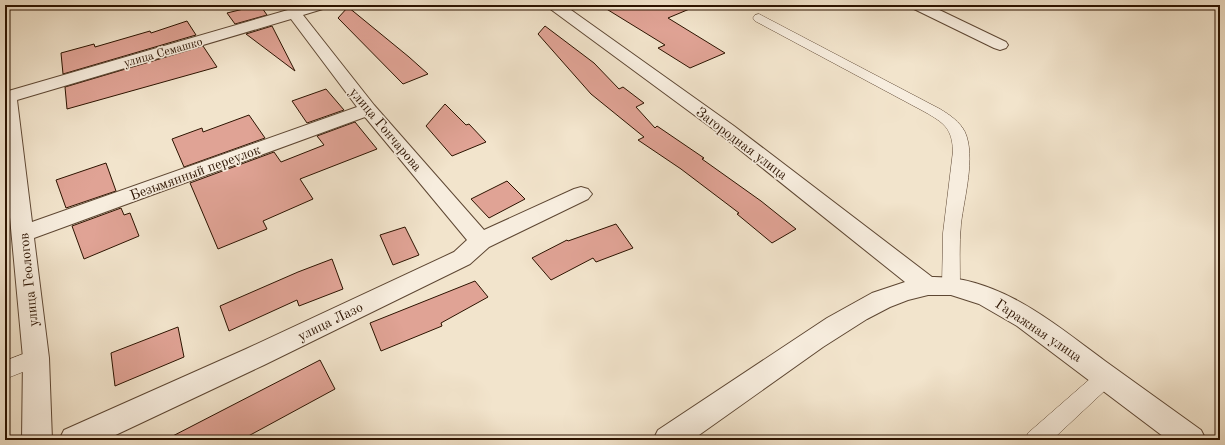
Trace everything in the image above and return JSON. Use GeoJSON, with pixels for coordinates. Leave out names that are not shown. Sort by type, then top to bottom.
{"type":"FeatureCollection","features":[{"type":"Feature","properties":{"kind":"street","name":"улица Семашко"},"geometry":{"type":"LineString","coordinates":[[6,98],[321,5]]}},
{"type":"Feature","properties":{"kind":"street","name":"Загородная улица"},"geometry":{"type":"LineString","coordinates":[[554,5],[727,130],[926,286]]}},
{"type":"Feature","properties":{"kind":"street"},"geometry":{"type":"LineString","coordinates":[[917,5],[1000,45]]}},
{"type":"Feature","properties":{"kind":"street","name":"улица Гончарова"},"geometry":{"type":"LineString","coordinates":[[294,13],[368,109],[481,241]]}},
{"type":"Feature","properties":{"kind":"street","name":"улица Геологов"},"geometry":{"type":"LineString","coordinates":[[6,98],[23,234],[36,358],[36,440]]}},
{"type":"Feature","properties":{"kind":"street","name":"Безымянный переулок"},"geometry":{"type":"LineString","coordinates":[[23,234],[368,109]]}},
{"type":"Feature","properties":{"kind":"street","name":"улица Лазо"},"geometry":{"type":"LineString","coordinates":[[74,440],[256,357],[462,258],[481,241],[581,194]]}},
{"type":"Feature","properties":{"kind":"street","name":"Гаражная улица"},"geometry":{"type":"LineString","coordinates":[[668,440],[857,311],[894,295],[926,286],[951,286],[977,292],[1009,307],[1191,440]]}},
{"type":"Feature","properties":{"kind":"lane"},"geometry":{"type":"LineString","coordinates":[[759,18],[943,117],[957,130],[961,140],[960,163],[952,233],[951,286]]}},
{"type":"Feature","properties":{"kind":"lane"},"geometry":{"type":"LineString","coordinates":[[5,370],[36,358]]}},
{"type":"Feature","properties":{"kind":"lane"},"geometry":{"type":"LineString","coordinates":[[1036,440],[1106,377]]}},
{"type":"Feature","properties":{"kind":"building"},"geometry":{"type":"Polygon","coordinates":[[[260,5],[267,15],[235,24],[227,13],[260,5]]]}},
{"type":"Feature","properties":{"kind":"building"},"geometry":{"type":"Polygon","coordinates":[[[600,5],[699,5],[668,18],[725,53],[690,68],[658,48],[665,45],[600,5]]]}},
{"type":"Feature","properties":{"kind":"building"},"geometry":{"type":"Polygon","coordinates":[[[348,7],[428,74],[403,84],[338,18],[348,7]]]}},
{"type":"Feature","properties":{"kind":"building"},"geometry":{"type":"Polygon","coordinates":[[[187,21],[196,35],[63,74],[61,53],[94,44],[95,47],[150,31],[151,33],[187,21]]]}},
{"type":"Feature","properties":{"kind":"building"},"geometry":{"type":"Polygon","coordinates":[[[272,26],[295,71],[246,34],[272,26]]]}},
{"type":"Feature","properties":{"kind":"building"},"geometry":{"type":"Polygon","coordinates":[[[545,26],[594,63],[619,89],[623,87],[644,103],[636,107],[655,128],[657,126],[704,158],[702,159],[761,201],[796,229],[772,243],[737,214],[739,213],[681,169],[638,140],[644,137],[591,94],[538,34],[545,26]]]}},
{"type":"Feature","properties":{"kind":"building"},"geometry":{"type":"Polygon","coordinates":[[[203,46],[217,67],[67,109],[65,87],[203,46]]]}},
{"type":"Feature","properties":{"kind":"building"},"geometry":{"type":"Polygon","coordinates":[[[326,89],[344,110],[307,123],[292,101],[326,89]]]}},
{"type":"Feature","properties":{"kind":"building"},"geometry":{"type":"Polygon","coordinates":[[[445,104],[466,125],[469,124],[486,142],[452,156],[426,126],[445,104]]]}},
{"type":"Feature","properties":{"kind":"building"},"geometry":{"type":"Polygon","coordinates":[[[249,115],[265,138],[184,167],[172,139],[202,128],[203,132],[249,115]]]}},
{"type":"Feature","properties":{"kind":"building"},"geometry":{"type":"Polygon","coordinates":[[[355,122],[377,149],[300,179],[313,199],[263,221],[267,229],[218,249],[190,183],[274,152],[281,162],[324,145],[317,136],[355,122]]]}},
{"type":"Feature","properties":{"kind":"building"},"geometry":{"type":"Polygon","coordinates":[[[106,163],[116,191],[66,208],[56,180],[106,163]]]}},
{"type":"Feature","properties":{"kind":"building"},"geometry":{"type":"Polygon","coordinates":[[[507,181],[525,199],[489,218],[471,199],[507,181]]]}},
{"type":"Feature","properties":{"kind":"building"},"geometry":{"type":"Polygon","coordinates":[[[121,208],[124,215],[130,213],[139,236],[84,259],[72,226],[121,208]]]}},
{"type":"Feature","properties":{"kind":"building"},"geometry":{"type":"Polygon","coordinates":[[[616,224],[633,248],[596,262],[593,258],[551,280],[532,258],[567,240],[568,241],[616,224]]]}},
{"type":"Feature","properties":{"kind":"building"},"geometry":{"type":"Polygon","coordinates":[[[405,227],[419,255],[393,265],[380,235],[405,227]]]}},
{"type":"Feature","properties":{"kind":"building"},"geometry":{"type":"Polygon","coordinates":[[[332,259],[343,289],[299,306],[297,300],[229,331],[220,306],[332,259]]]}},
{"type":"Feature","properties":{"kind":"building"},"geometry":{"type":"Polygon","coordinates":[[[475,281],[488,297],[441,323],[442,326],[381,351],[370,323],[475,281]]]}},
{"type":"Feature","properties":{"kind":"building"},"geometry":{"type":"Polygon","coordinates":[[[178,327],[184,357],[115,386],[111,353],[178,327]]]}},
{"type":"Feature","properties":{"kind":"building"},"geometry":{"type":"Polygon","coordinates":[[[320,360],[335,389],[241,440],[165,440],[320,360]]]}}]}
